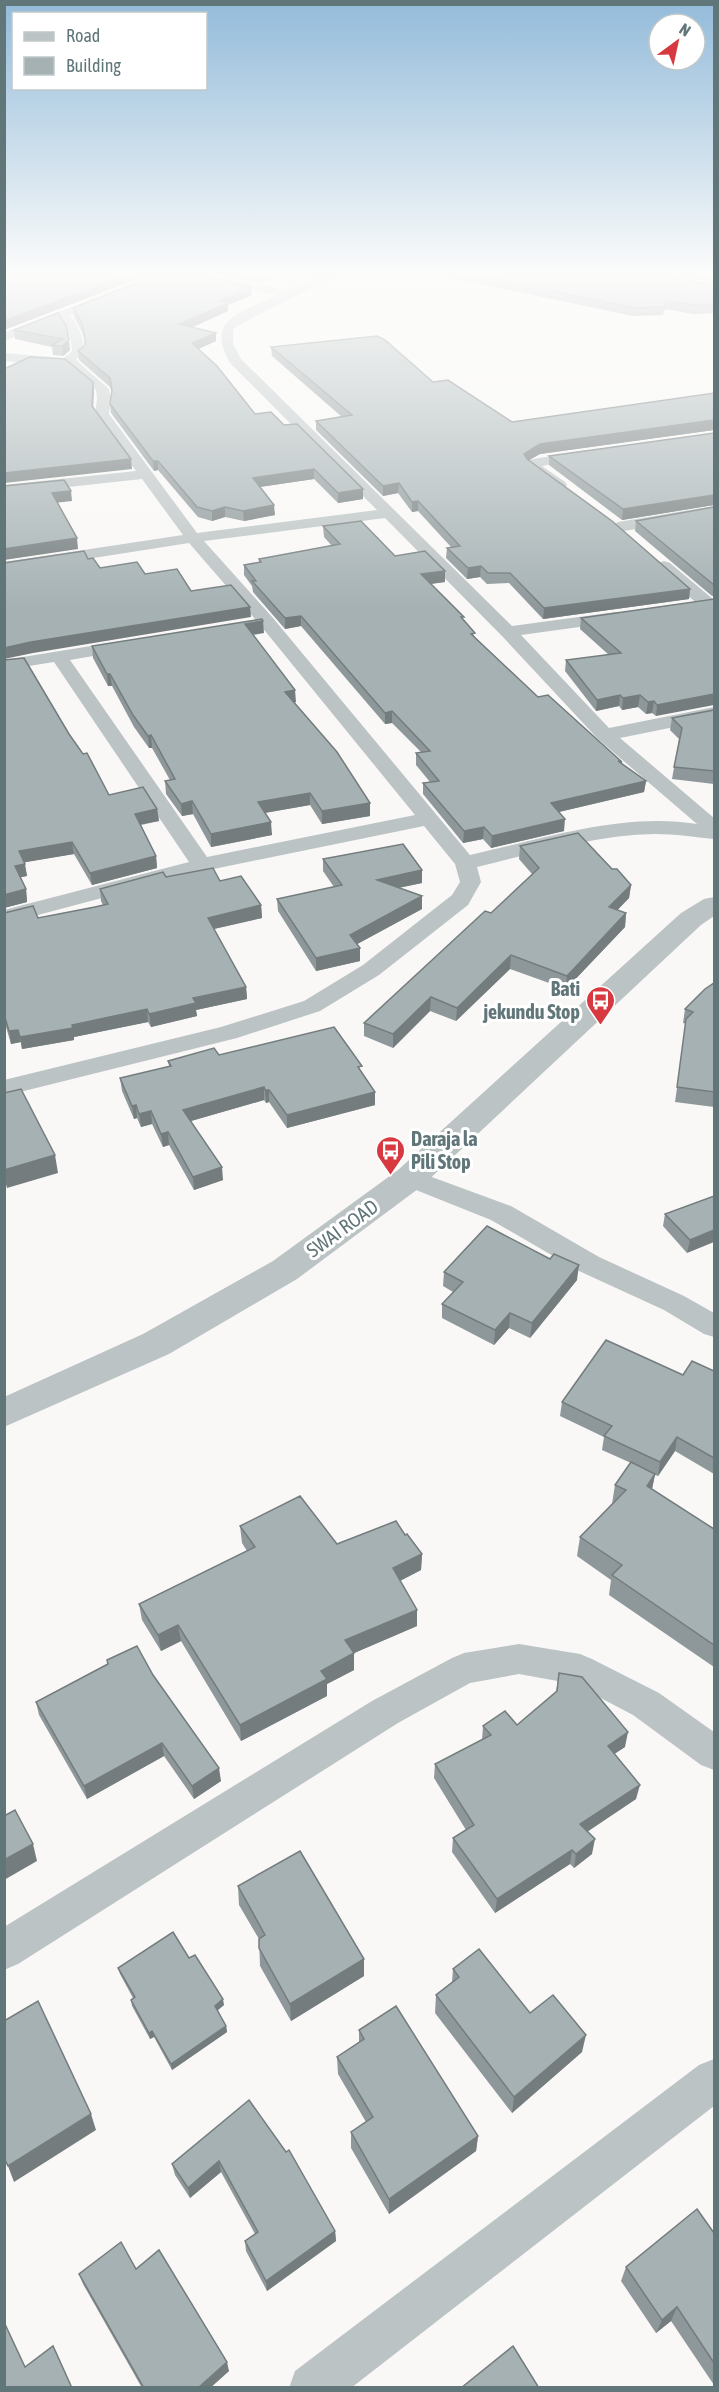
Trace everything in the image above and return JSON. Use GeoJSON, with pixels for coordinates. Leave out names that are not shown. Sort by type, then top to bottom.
{"type":"FeatureCollection","features":[{"type":"Feature","properties":{"kind":"street"},"geometry":{"type":"LineString","coordinates":[[4,1088],[228,1033],[312,1006],[371,970],[460,900],[471,888],[471,876],[465,863],[267,622],[193,538],[102,414],[104,399],[100,387]]}},
{"type":"Feature","properties":{"kind":"street"},"geometry":{"type":"LineString","coordinates":[[260,387],[508,632],[605,735],[714,828]]}},
{"type":"Feature","properties":{"kind":"street"},"geometry":{"type":"LineString","coordinates":[[571,493],[533,466],[533,463],[603,452]]}},
{"type":"Feature","properties":{"kind":"street"},"geometry":{"type":"LineString","coordinates":[[4,490],[146,474]]}},
{"type":"Feature","properties":{"kind":"street"},"geometry":{"type":"LineString","coordinates":[[636,542],[613,523],[714,511]]}},
{"type":"Feature","properties":{"kind":"street"},"geometry":{"type":"LineString","coordinates":[[4,550],[9,567],[193,538],[386,513]]}},
{"type":"Feature","properties":{"kind":"street"},"geometry":{"type":"LineString","coordinates":[[654,558],[711,604]]}},
{"type":"Feature","properties":{"kind":"street"},"geometry":{"type":"LineString","coordinates":[[685,608],[711,604]]}},
{"type":"Feature","properties":{"kind":"street"},"geometry":{"type":"LineString","coordinates":[[508,632],[637,614]]}},
{"type":"Feature","properties":{"kind":"street"},"geometry":{"type":"LineString","coordinates":[[243,626],[267,622]]}},
{"type":"Feature","properties":{"kind":"street"},"geometry":{"type":"LineString","coordinates":[[4,665],[140,643]]}},
{"type":"Feature","properties":{"kind":"street"},"geometry":{"type":"LineString","coordinates":[[59,656],[202,866]]}},
{"type":"Feature","properties":{"kind":"street"},"geometry":{"type":"LineString","coordinates":[[605,735],[714,713]]}},
{"type":"Feature","properties":{"kind":"street"},"geometry":{"type":"LineString","coordinates":[[4,917],[202,866],[427,819]]}},
{"type":"Feature","properties":{"kind":"street"},"geometry":{"type":"LineString","coordinates":[[465,863],[625,830],[690,828],[714,833]]}},
{"type":"Feature","properties":{"kind":"street","name":"SWAI ROAD"},"geometry":{"type":"LineString","coordinates":[[4,1413],[156,1344],[285,1270],[410,1178],[691,919],[714,905]]}},
{"type":"Feature","properties":{"kind":"street"},"geometry":{"type":"LineString","coordinates":[[410,1178],[501,1213],[589,1264],[674,1303],[714,1326]]}},
{"type":"Feature","properties":{"kind":"street"},"geometry":{"type":"LineString","coordinates":[[4,1950],[386,1713],[464,1669],[519,1659],[580,1670],[646,1704],[714,1753]]}},
{"type":"Feature","properties":{"kind":"street"},"geometry":{"type":"LineString","coordinates":[[312,2388],[714,2080]]}},
{"type":"Feature","properties":{"kind":"building"},"geometry":{"type":"Polygon","coordinates":[[[4,387],[93,387],[92,406],[131,459],[4,473],[4,387]]]}},
{"type":"Feature","properties":{"kind":"building"},"geometry":{"type":"Polygon","coordinates":[[[111,387],[233,387],[255,414],[271,412],[284,425],[297,424],[363,489],[338,493],[314,469],[253,478],[274,505],[243,511],[225,507],[212,511],[197,507],[158,461],[153,461],[110,404],[111,387]]]}},
{"type":"Feature","properties":{"kind":"building"},"geometry":{"type":"Polygon","coordinates":[[[318,387],[458,387],[512,422],[714,393],[714,420],[540,444],[524,454],[527,459],[612,521],[690,589],[544,608],[510,573],[488,573],[481,566],[468,568],[447,548],[460,546],[418,501],[412,502],[399,483],[383,486],[316,421],[352,415],[318,387]]]}},
{"type":"Feature","properties":{"kind":"building"},"geometry":{"type":"Polygon","coordinates":[[[714,433],[714,495],[623,509],[549,456],[714,433]]]}},
{"type":"Feature","properties":{"kind":"building"},"geometry":{"type":"Polygon","coordinates":[[[64,480],[71,491],[52,493],[77,538],[4,549],[4,486],[64,480]]]}},
{"type":"Feature","properties":{"kind":"building"},"geometry":{"type":"Polygon","coordinates":[[[714,507],[714,585],[636,521],[714,507]]]}},
{"type":"Feature","properties":{"kind":"building"},"geometry":{"type":"Polygon","coordinates":[[[361,521],[395,556],[425,551],[445,571],[421,574],[464,617],[461,617],[475,633],[471,634],[538,697],[548,695],[622,762],[618,761],[646,781],[551,803],[565,819],[492,836],[484,827],[464,831],[423,783],[439,781],[416,753],[430,751],[392,711],[385,713],[301,616],[285,618],[252,581],[256,581],[244,565],[261,562],[259,559],[340,544],[323,526],[361,521]]]}},
{"type":"Feature","properties":{"kind":"building"},"geometry":{"type":"Polygon","coordinates":[[[84,551],[88,559],[93,558],[100,568],[137,562],[145,574],[177,569],[191,591],[231,585],[250,607],[4,648],[4,563],[84,551]]]}},
{"type":"Feature","properties":{"kind":"building"},"geometry":{"type":"Polygon","coordinates":[[[714,599],[714,694],[657,705],[654,701],[648,702],[640,695],[623,698],[620,695],[597,700],[566,660],[621,653],[581,618],[714,599]]]}},
{"type":"Feature","properties":{"kind":"building"},"geometry":{"type":"Polygon","coordinates":[[[262,619],[263,621],[245,624],[295,690],[285,692],[337,752],[370,803],[322,811],[310,793],[258,802],[271,822],[211,834],[192,801],[181,804],[165,781],[175,779],[151,735],[148,736],[133,715],[92,646],[262,619]]]}},
{"type":"Feature","properties":{"kind":"building"},"geometry":{"type":"Polygon","coordinates":[[[24,658],[69,734],[83,754],[87,753],[109,795],[143,787],[157,809],[135,814],[156,856],[90,873],[72,842],[19,851],[25,864],[15,866],[26,889],[4,895],[4,660],[24,658]]]}},
{"type":"Feature","properties":{"kind":"building"},"geometry":{"type":"Polygon","coordinates":[[[714,710],[714,771],[674,767],[682,728],[672,718],[714,710]]]}},
{"type":"Feature","properties":{"kind":"building"},"geometry":{"type":"Polygon","coordinates":[[[578,833],[612,869],[617,869],[631,885],[609,907],[626,913],[567,976],[511,955],[457,1008],[431,997],[393,1034],[364,1023],[485,911],[491,913],[539,868],[520,846],[578,833]]]}},
{"type":"Feature","properties":{"kind":"building"},"geometry":{"type":"Polygon","coordinates":[[[403,844],[422,870],[377,880],[422,896],[350,935],[360,948],[316,958],[277,899],[342,885],[323,859],[403,844]]]}},
{"type":"Feature","properties":{"kind":"building"},"geometry":{"type":"Polygon","coordinates":[[[213,868],[220,881],[241,876],[261,905],[208,918],[246,987],[193,998],[196,1003],[149,1014],[147,1009],[72,1025],[73,1028],[20,1037],[18,1030],[9,1031],[4,1014],[4,913],[33,906],[38,918],[95,907],[108,904],[100,889],[163,872],[166,877],[213,868]]]}},
{"type":"Feature","properties":{"kind":"building"},"geometry":{"type":"Polygon","coordinates":[[[714,983],[714,1092],[677,1087],[686,1019],[693,1012],[685,1009],[714,983]]]}},
{"type":"Feature","properties":{"kind":"building"},"geometry":{"type":"Polygon","coordinates":[[[334,1027],[362,1066],[358,1067],[375,1092],[287,1115],[269,1090],[265,1090],[264,1087],[183,1110],[222,1167],[193,1177],[168,1132],[161,1134],[151,1111],[139,1114],[136,1105],[132,1106],[120,1078],[171,1066],[168,1061],[214,1048],[219,1055],[334,1027]]]}},
{"type":"Feature","properties":{"kind":"building"},"geometry":{"type":"Polygon","coordinates":[[[21,1089],[55,1155],[4,1170],[4,1093],[21,1089]]]}},
{"type":"Feature","properties":{"kind":"building"},"geometry":{"type":"Polygon","coordinates":[[[714,1196],[714,1230],[690,1240],[665,1214],[714,1196]]]}},
{"type":"Feature","properties":{"kind":"building"},"geometry":{"type":"Polygon","coordinates":[[[487,1226],[550,1259],[554,1254],[579,1265],[532,1323],[510,1313],[495,1330],[442,1304],[463,1282],[444,1272],[487,1226]]]}},
{"type":"Feature","properties":{"kind":"building"},"geometry":{"type":"Polygon","coordinates":[[[606,1340],[683,1375],[692,1361],[714,1371],[714,1458],[677,1437],[660,1462],[604,1436],[612,1426],[562,1402],[606,1340]]]}},
{"type":"Feature","properties":{"kind":"building"},"geometry":{"type":"Polygon","coordinates":[[[631,1462],[655,1474],[647,1486],[714,1529],[714,1645],[612,1575],[622,1565],[580,1537],[626,1490],[615,1485],[631,1462]]]}},
{"type":"Feature","properties":{"kind":"building"},"geometry":{"type":"Polygon","coordinates":[[[300,1496],[337,1544],[396,1521],[422,1554],[393,1568],[417,1610],[345,1640],[354,1653],[321,1671],[327,1679],[240,1725],[178,1625],[158,1635],[139,1604],[255,1547],[240,1526],[300,1496]]]}},
{"type":"Feature","properties":{"kind":"building"},"geometry":{"type":"Polygon","coordinates":[[[137,1646],[153,1675],[219,1768],[192,1786],[162,1743],[84,1786],[36,1702],[108,1664],[107,1660],[137,1646]]]}},
{"type":"Feature","properties":{"kind":"building"},"geometry":{"type":"Polygon","coordinates":[[[559,1673],[582,1677],[628,1732],[608,1746],[640,1785],[580,1824],[595,1839],[576,1854],[572,1850],[497,1899],[453,1838],[474,1825],[435,1764],[491,1735],[483,1726],[505,1711],[517,1725],[557,1691],[559,1673]]]}},
{"type":"Feature","properties":{"kind":"building"},"geometry":{"type":"Polygon","coordinates":[[[15,1810],[33,1844],[4,1860],[4,1816],[15,1810]]]}},
{"type":"Feature","properties":{"kind":"building"},"geometry":{"type":"Polygon","coordinates":[[[300,1851],[364,1959],[290,2004],[259,1948],[259,1939],[265,1935],[238,1886],[300,1851]]]}},
{"type":"Feature","properties":{"kind":"building"},"geometry":{"type":"Polygon","coordinates":[[[173,1932],[189,1958],[195,1955],[223,1999],[215,2006],[226,2026],[171,2064],[152,2031],[149,2033],[131,2000],[135,1997],[118,1968],[173,1932]]]}},
{"type":"Feature","properties":{"kind":"building"},"geometry":{"type":"Polygon","coordinates":[[[479,1949],[530,2013],[553,1995],[586,2035],[514,2097],[436,1995],[459,1977],[453,1969],[479,1949]]]}},
{"type":"Feature","properties":{"kind":"building"},"geometry":{"type":"Polygon","coordinates":[[[38,2001],[91,2114],[8,2166],[4,2158],[4,2021],[38,2001]]]}},
{"type":"Feature","properties":{"kind":"building"},"geometry":{"type":"Polygon","coordinates":[[[396,2006],[478,2136],[389,2199],[351,2132],[373,2117],[337,2057],[364,2039],[359,2030],[396,2006]]]}},
{"type":"Feature","properties":{"kind":"building"},"geometry":{"type":"Polygon","coordinates":[[[249,2100],[286,2152],[289,2150],[335,2231],[266,2281],[245,2241],[258,2232],[219,2161],[188,2188],[172,2164],[249,2100]]]}},
{"type":"Feature","properties":{"kind":"building"},"geometry":{"type":"Polygon","coordinates":[[[697,2209],[714,2233],[714,2363],[677,2307],[662,2320],[626,2267],[697,2209]]]}},
{"type":"Feature","properties":{"kind":"building"},"geometry":{"type":"Polygon","coordinates":[[[121,2242],[136,2269],[159,2250],[227,2362],[198,2388],[144,2388],[79,2274],[121,2242]]]}},
{"type":"Feature","properties":{"kind":"building"},"geometry":{"type":"Polygon","coordinates":[[[4,2322],[25,2367],[53,2346],[72,2388],[4,2388],[4,2322]]]}},
{"type":"Feature","properties":{"kind":"building"},"geometry":{"type":"Polygon","coordinates":[[[513,2346],[539,2388],[461,2388],[513,2346]]]}},
{"type":"Feature","properties":{"kind":"place","name":"Bati jekundu Stop"},"geometry":{"type":"Point","coordinates":[601,1026]}},
{"type":"Feature","properties":{"kind":"place","name":"Daraja la Pili Stop"},"geometry":{"type":"Point","coordinates":[390,1176]}}]}
